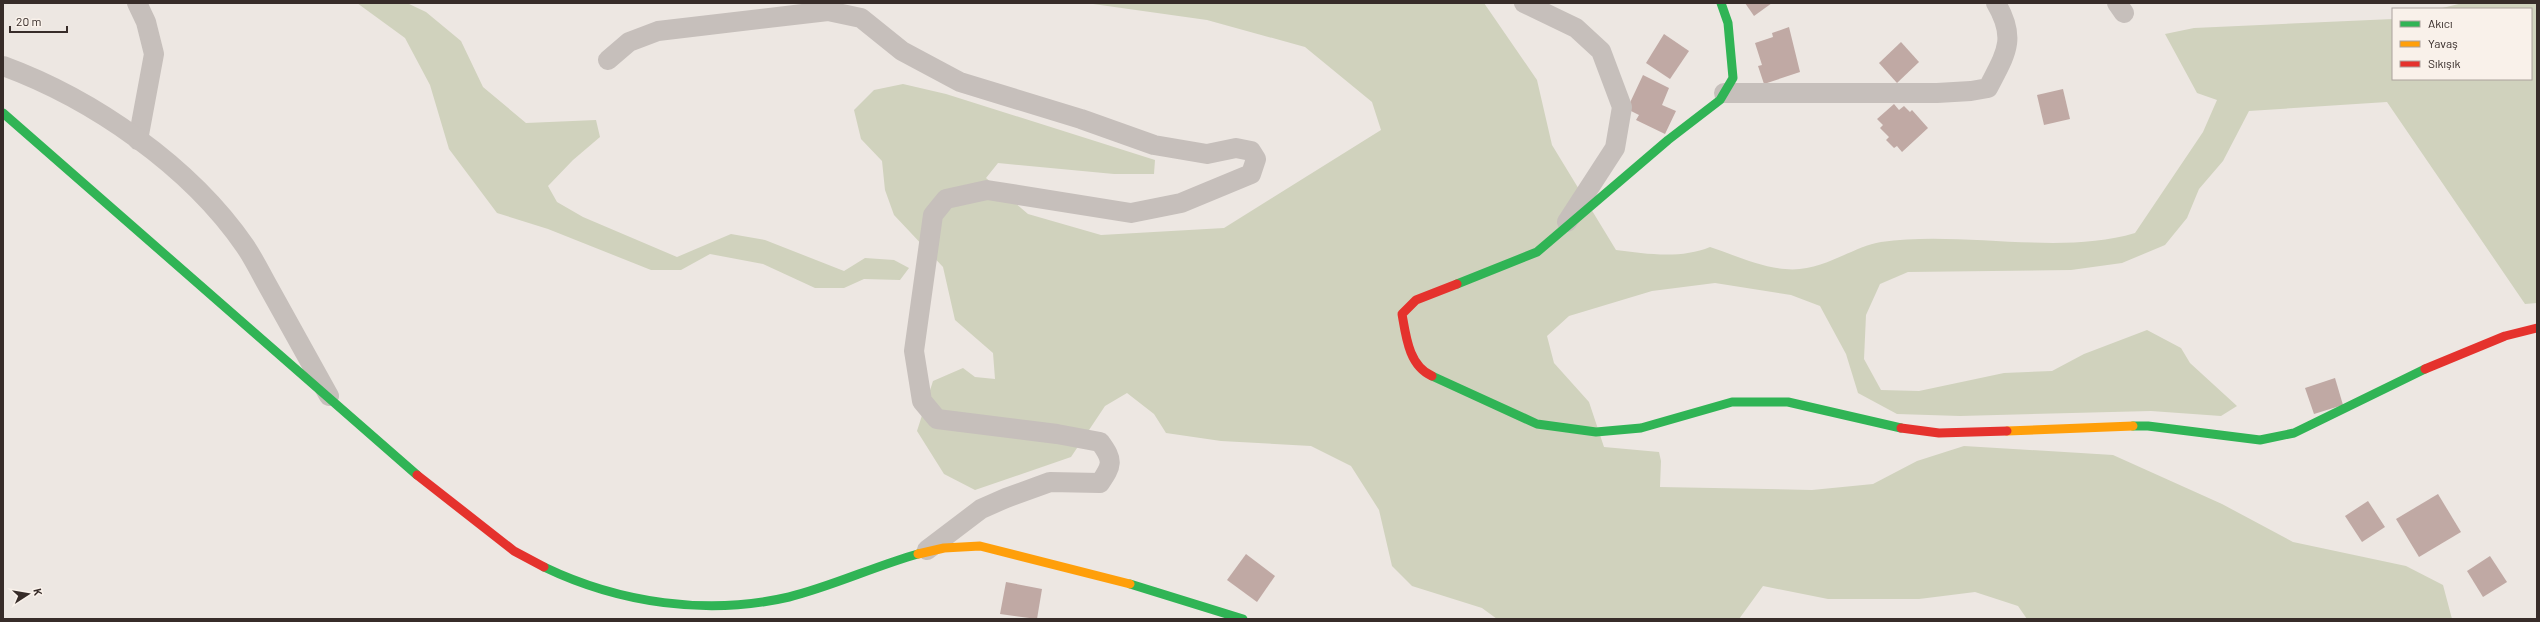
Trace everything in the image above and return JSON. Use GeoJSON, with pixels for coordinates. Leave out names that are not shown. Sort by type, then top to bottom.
{"type":"FeatureCollection","features":[{"type":"Feature","properties":{"kind":"street"},"geometry":{"type":"LineString","coordinates":[[137,3],[146,22],[154,54],[138,140]]}},
{"type":"Feature","properties":{"kind":"street"},"geometry":{"type":"LineString","coordinates":[[1524,3],[1576,28],[1601,51],[1622,107],[1615,148],[1559,234]]}},
{"type":"Feature","properties":{"kind":"street"},"geometry":{"type":"LineString","coordinates":[[1721,3],[1728,23],[1733,78],[1720,100],[1668,140],[1537,252],[1416,300],[1402,314],[1407,346],[1424,372],[1538,424],[1596,432],[1641,428],[1732,402],[1788,402],[1899,428],[1939,433],[2148,426],[2260,440],[2294,433],[2415,373],[2505,336],[2537,328]]}},
{"type":"Feature","properties":{"kind":"street"},"geometry":{"type":"LineString","coordinates":[[1724,93],[1937,93],[1971,92],[1988,88],[2009,42],[2005,18],[1996,3]]}},
{"type":"Feature","properties":{"kind":"street"},"geometry":{"type":"LineString","coordinates":[[608,60],[629,42],[658,31],[828,11],[861,18],[902,51],[960,82],[1081,118],[1154,145],[1207,154],[1236,148],[1251,151],[1256,159],[1251,174],[1181,203],[1130,213],[987,190],[946,199],[933,215],[914,351],[922,401],[937,419],[1057,434],[1100,442],[1110,456],[1110,467],[1100,483],[1050,482],[981,509],[927,550]]}},
{"type":"Feature","properties":{"kind":"street"},"geometry":{"type":"LineString","coordinates":[[3,66],[36,78],[91,107],[138,140],[207,200],[245,246],[331,400]]}},
{"type":"Feature","properties":{"kind":"street"},"geometry":{"type":"LineString","coordinates":[[3,113],[412,471],[477,523],[527,560],[583,584],[626,597],[670,604],[726,606],[787,597],[850,579],[927,550],[970,545],[1061,564],[1243,619]]}},
{"type":"Feature","properties":{"kind":"green space"},"geometry":{"type":"Polygon","coordinates":[[[357,3],[407,3],[426,12],[461,41],[483,87],[526,123],[596,120],[600,137],[573,160],[548,186],[557,202],[583,217],[677,257],[731,234],[765,240],[844,271],[865,258],[894,260],[909,268],[900,280],[864,279],[844,288],[815,288],[763,264],[710,254],[681,270],[651,270],[548,229],[497,213],[449,149],[430,85],[405,38],[357,3]]]}},
{"type":"Feature","properties":{"kind":"green space"},"geometry":{"type":"Polygon","coordinates":[[[1086,3],[1484,3],[1537,80],[1552,145],[1616,250],[1652,254],[1676,254],[1699,251],[1710,247],[1766,266],[1785,269],[1798,269],[1823,264],[1858,249],[1881,242],[1912,239],[1944,239],[2042,243],[2074,242],[2105,239],[2135,233],[2203,132],[2217,100],[2197,93],[2165,34],[2194,28],[2392,19],[2392,80],[2532,80],[2532,8],[2442,8],[2463,3],[2537,3],[2537,303],[2525,304],[2387,102],[2249,111],[2223,161],[2199,189],[2187,218],[2165,245],[2122,263],[2071,270],[1908,272],[1880,284],[1866,315],[1864,359],[1881,390],[1919,391],[2004,373],[2052,371],[2084,354],[2147,330],[2181,348],[2190,363],[2237,406],[2221,416],[2151,411],[1960,416],[1897,414],[1858,393],[1846,354],[1820,306],[1791,295],[1715,283],[1652,291],[1569,316],[1547,336],[1554,363],[1589,402],[1604,447],[1659,452],[1661,461],[1660,487],[1812,490],[1873,484],[1917,461],[1964,446],[2113,455],[2222,504],[2293,542],[2406,566],[2443,585],[2452,619],[2027,619],[2018,606],[1975,592],[1919,599],[1828,599],[1763,586],[1739,619],[1497,619],[1482,608],[1412,586],[1392,566],[1379,510],[1351,466],[1311,446],[1221,441],[1166,433],[1154,414],[1127,393],[1105,406],[1071,457],[975,490],[944,474],[917,431],[933,381],[963,368],[975,377],[995,379],[993,353],[955,320],[943,267],[894,215],[885,190],[882,161],[861,139],[854,110],[874,90],[903,84],[946,94],[1155,160],[1154,174],[1114,174],[998,163],[986,178],[1028,214],[1101,235],[1224,228],[1381,130],[1372,102],[1305,47],[1207,20],[1086,3]]]}},
{"type":"Feature","properties":{"kind":"building"},"geometry":{"type":"Polygon","coordinates":[[[1745,3],[1772,3],[1754,16],[1745,3]]]}},
{"type":"Feature","properties":{"kind":"building"},"geometry":{"type":"Polygon","coordinates":[[[1789,27],[1800,72],[1764,84],[1758,66],[1762,65],[1755,43],[1773,37],[1772,33],[1789,27]]]}},
{"type":"Feature","properties":{"kind":"building"},"geometry":{"type":"Polygon","coordinates":[[[1664,34],[1689,51],[1670,79],[1646,63],[1664,34]]]}},
{"type":"Feature","properties":{"kind":"building"},"geometry":{"type":"Polygon","coordinates":[[[1901,42],[1919,62],[1897,83],[1879,63],[1901,42]]]}},
{"type":"Feature","properties":{"kind":"building"},"geometry":{"type":"Polygon","coordinates":[[[1643,75],[1669,88],[1662,105],[1676,111],[1665,134],[1636,120],[1639,115],[1627,109],[1643,75]]]}},
{"type":"Feature","properties":{"kind":"building"},"geometry":{"type":"Polygon","coordinates":[[[2063,89],[2070,119],[2044,125],[2037,95],[2063,89]]]}},
{"type":"Feature","properties":{"kind":"building"},"geometry":{"type":"Polygon","coordinates":[[[1894,104],[1899,110],[1904,106],[1910,112],[1912,110],[1928,128],[1902,152],[1897,146],[1894,148],[1886,140],[1889,137],[1880,128],[1883,125],[1877,119],[1894,104]]]}},
{"type":"Feature","properties":{"kind":"building"},"geometry":{"type":"Polygon","coordinates":[[[2335,378],[2343,405],[2314,414],[2305,388],[2335,378]]]}},
{"type":"Feature","properties":{"kind":"building"},"geometry":{"type":"Polygon","coordinates":[[[2438,494],[2461,532],[2419,557],[2396,519],[2438,494]]]}},
{"type":"Feature","properties":{"kind":"building"},"geometry":{"type":"Polygon","coordinates":[[[2368,501],[2385,527],[2362,542],[2345,516],[2368,501]]]}},
{"type":"Feature","properties":{"kind":"building"},"geometry":{"type":"Polygon","coordinates":[[[1246,554],[1275,576],[1257,602],[1227,580],[1246,554]]]}},
{"type":"Feature","properties":{"kind":"building"},"geometry":{"type":"Polygon","coordinates":[[[2490,556],[2507,582],[2483,597],[2467,571],[2490,556]]]}},
{"type":"Feature","properties":{"kind":"building"},"geometry":{"type":"Polygon","coordinates":[[[1006,582],[1042,589],[1037,619],[1000,614],[1006,582]]]}},
{"type":"Feature","properties":{"kind":"traffic: fast"},"geometry":{"type":"LineString","coordinates":[[1457,284],[1537,252],[1668,140],[1720,100],[1733,78],[1728,23],[1721,3]]}},
{"type":"Feature","properties":{"kind":"traffic: fast"},"geometry":{"type":"LineString","coordinates":[[3,113],[417,475]]}},
{"type":"Feature","properties":{"kind":"traffic: fast"},"geometry":{"type":"LineString","coordinates":[[2133,426],[2148,426],[2260,440],[2294,433],[2425,369]]}},
{"type":"Feature","properties":{"kind":"traffic: fast"},"geometry":{"type":"LineString","coordinates":[[1432,376],[1537,424],[1596,432],[1641,428],[1732,402],[1788,402],[1901,428]]}},
{"type":"Feature","properties":{"kind":"traffic: fast"},"geometry":{"type":"LineString","coordinates":[[544,567],[602,590],[633,597],[664,603],[727,605],[758,603],[789,597],[918,554]]}},
{"type":"Feature","properties":{"kind":"traffic: fast"},"geometry":{"type":"LineString","coordinates":[[1130,584],[1243,619]]}},
{"type":"Feature","properties":{"kind":"traffic: slow"},"geometry":{"type":"LineString","coordinates":[[2007,431],[2133,426]]}},
{"type":"Feature","properties":{"kind":"traffic: slow"},"geometry":{"type":"LineString","coordinates":[[918,554],[944,548],[980,546],[1130,584]]}},
{"type":"Feature","properties":{"kind":"traffic: jam"},"geometry":{"type":"LineString","coordinates":[[1432,376],[1424,371],[1413,358],[1407,341],[1402,314],[1416,300],[1457,284]]}},
{"type":"Feature","properties":{"kind":"traffic: jam"},"geometry":{"type":"LineString","coordinates":[[2425,369],[2505,336],[2537,328]]}},
{"type":"Feature","properties":{"kind":"traffic: jam"},"geometry":{"type":"LineString","coordinates":[[1901,428],[1939,433],[2007,431]]}},
{"type":"Feature","properties":{"kind":"traffic: jam"},"geometry":{"type":"LineString","coordinates":[[417,475],[514,551],[544,567]]}}]}
